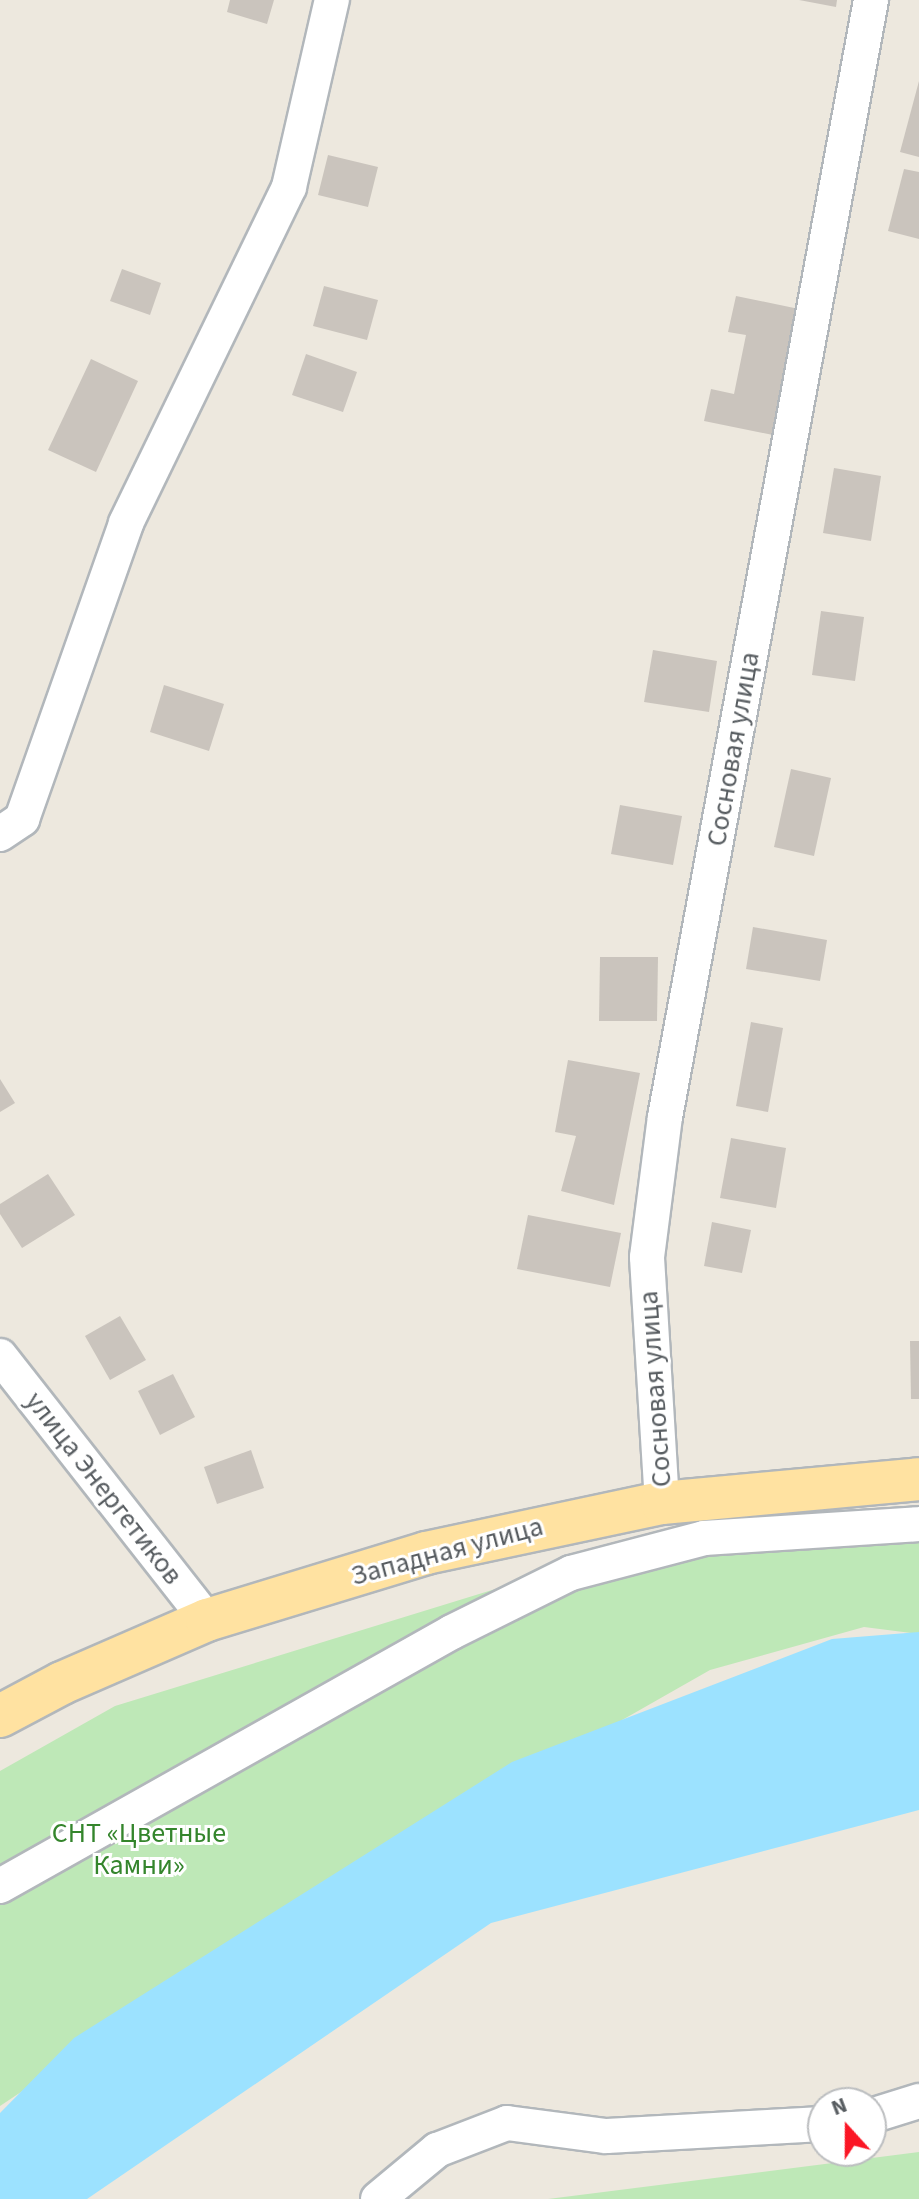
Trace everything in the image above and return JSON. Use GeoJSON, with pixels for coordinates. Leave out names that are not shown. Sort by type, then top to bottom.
{"type":"FeatureCollection","features":[{"type":"Feature","properties":{"kind":"main road","name":"Западная улица"},"geometry":{"type":"LineString","coordinates":[[0,1716],[62,1683],[207,1620],[426,1553],[662,1503],[744,1491],[919,1479]]}},
{"type":"Feature","properties":{"kind":"street"},"geometry":{"type":"LineString","coordinates":[[0,834],[22,819],[126,523],[289,187],[332,0]]}},
{"type":"Feature","properties":{"kind":"street","name":"Сосновая улица"},"geometry":{"type":"LineString","coordinates":[[662,1503],[647,1257],[665,1117],[871,0]]}},
{"type":"Feature","properties":{"kind":"street","name":"улица Энергетиков"},"geometry":{"type":"LineString","coordinates":[[0,1356],[207,1620]]}},
{"type":"Feature","properties":{"kind":"street"},"geometry":{"type":"LineString","coordinates":[[0,1886],[452,1632],[571,1573],[704,1538],[919,1524]]}},
{"type":"Feature","properties":{"kind":"street"},"geometry":{"type":"LineString","coordinates":[[887,2111],[919,2101]]}},
{"type":"Feature","properties":{"kind":"street"},"geometry":{"type":"LineString","coordinates":[[378,2199],[437,2150],[507,2123],[606,2136],[807,2125]]}},
{"type":"Feature","properties":{"kind":"green space","name":"СНТ «Цветные Камни»"},"geometry":{"type":"Polygon","coordinates":[[[919,1519],[919,1634],[864,1627],[710,1670],[327,1888],[0,2106],[0,1771],[115,1706],[645,1543],[919,1519]]]}},
{"type":"Feature","properties":{"kind":"green space"},"geometry":{"type":"Polygon","coordinates":[[[919,2152],[919,2199],[548,2199],[807,2166],[887,2167],[887,2156],[919,2152]]]}},
{"type":"Feature","properties":{"kind":"water"},"geometry":{"type":"Polygon","coordinates":[[[919,1632],[919,1810],[491,1923],[87,2199],[0,2199],[0,2113],[74,2038],[512,1762],[832,1639],[919,1632]]]}},
{"type":"Feature","properties":{"kind":"building"},"geometry":{"type":"Polygon","coordinates":[[[230,0],[274,0],[267,24],[227,12],[230,0]]]}},
{"type":"Feature","properties":{"kind":"building"},"geometry":{"type":"Polygon","coordinates":[[[799,0],[837,0],[836,7],[799,0]]]}},
{"type":"Feature","properties":{"kind":"building"},"geometry":{"type":"Polygon","coordinates":[[[919,81],[919,157],[900,152],[919,81]]]}},
{"type":"Feature","properties":{"kind":"building"},"geometry":{"type":"Polygon","coordinates":[[[328,155],[378,167],[368,207],[318,195],[328,155]]]}},
{"type":"Feature","properties":{"kind":"building"},"geometry":{"type":"Polygon","coordinates":[[[904,169],[919,172],[919,239],[888,231],[904,169]]]}},
{"type":"Feature","properties":{"kind":"building"},"geometry":{"type":"Polygon","coordinates":[[[122,269],[161,283],[150,315],[110,301],[122,269]]]}},
{"type":"Feature","properties":{"kind":"building"},"geometry":{"type":"Polygon","coordinates":[[[324,286],[378,300],[367,340],[313,326],[324,286]]]}},
{"type":"Feature","properties":{"kind":"building"},"geometry":{"type":"Polygon","coordinates":[[[736,296],[799,309],[773,435],[704,421],[711,389],[734,394],[746,335],[728,332],[736,296]]]}},
{"type":"Feature","properties":{"kind":"building"},"geometry":{"type":"Polygon","coordinates":[[[306,354],[357,372],[343,412],[292,395],[306,354]]]}},
{"type":"Feature","properties":{"kind":"building"},"geometry":{"type":"Polygon","coordinates":[[[91,359],[138,381],[96,472],[48,450],[91,359]]]}},
{"type":"Feature","properties":{"kind":"building"},"geometry":{"type":"Polygon","coordinates":[[[834,468],[881,476],[871,541],[823,533],[834,468]]]}},
{"type":"Feature","properties":{"kind":"building"},"geometry":{"type":"Polygon","coordinates":[[[821,611],[864,617],[855,681],[812,675],[821,611]]]}},
{"type":"Feature","properties":{"kind":"building"},"geometry":{"type":"Polygon","coordinates":[[[653,650],[717,661],[709,712],[644,702],[653,650]]]}},
{"type":"Feature","properties":{"kind":"building"},"geometry":{"type":"Polygon","coordinates":[[[164,685],[224,704],[209,751],[150,732],[164,685]]]}},
{"type":"Feature","properties":{"kind":"building"},"geometry":{"type":"Polygon","coordinates":[[[791,769],[831,778],[814,856],[774,847],[791,769]]]}},
{"type":"Feature","properties":{"kind":"building"},"geometry":{"type":"Polygon","coordinates":[[[620,805],[682,816],[673,865],[611,854],[620,805]]]}},
{"type":"Feature","properties":{"kind":"building"},"geometry":{"type":"Polygon","coordinates":[[[753,927],[827,940],[820,981],[746,969],[753,927]]]}},
{"type":"Feature","properties":{"kind":"building"},"geometry":{"type":"Polygon","coordinates":[[[600,957],[658,957],[657,1021],[599,1021],[600,957]]]}},
{"type":"Feature","properties":{"kind":"building"},"geometry":{"type":"Polygon","coordinates":[[[751,1022],[783,1028],[768,1112],[736,1106],[751,1022]]]}},
{"type":"Feature","properties":{"kind":"building"},"geometry":{"type":"Polygon","coordinates":[[[568,1060],[640,1073],[614,1205],[561,1191],[576,1136],[555,1132],[568,1060]]]}},
{"type":"Feature","properties":{"kind":"building"},"geometry":{"type":"Polygon","coordinates":[[[0,1079],[15,1103],[0,1112],[0,1079]]]}},
{"type":"Feature","properties":{"kind":"building"},"geometry":{"type":"Polygon","coordinates":[[[731,1138],[786,1148],[776,1208],[720,1198],[731,1138]]]}},
{"type":"Feature","properties":{"kind":"building"},"geometry":{"type":"Polygon","coordinates":[[[48,1174],[75,1215],[22,1248],[0,1214],[0,1204],[48,1174]]]}},
{"type":"Feature","properties":{"kind":"building"},"geometry":{"type":"Polygon","coordinates":[[[528,1215],[621,1233],[610,1287],[517,1269],[528,1215]]]}},
{"type":"Feature","properties":{"kind":"building"},"geometry":{"type":"Polygon","coordinates":[[[712,1222],[751,1230],[742,1273],[704,1266],[712,1222]]]}},
{"type":"Feature","properties":{"kind":"building"},"geometry":{"type":"Polygon","coordinates":[[[120,1316],[146,1360],[110,1380],[85,1336],[120,1316]]]}},
{"type":"Feature","properties":{"kind":"building"},"geometry":{"type":"Polygon","coordinates":[[[910,1341],[919,1341],[919,1399],[911,1399],[910,1341]]]}},
{"type":"Feature","properties":{"kind":"building"},"geometry":{"type":"Polygon","coordinates":[[[173,1374],[195,1417],[160,1435],[138,1391],[173,1374]]]}},
{"type":"Feature","properties":{"kind":"building"},"geometry":{"type":"Polygon","coordinates":[[[251,1450],[264,1488],[217,1504],[204,1467],[251,1450]]]}}]}
